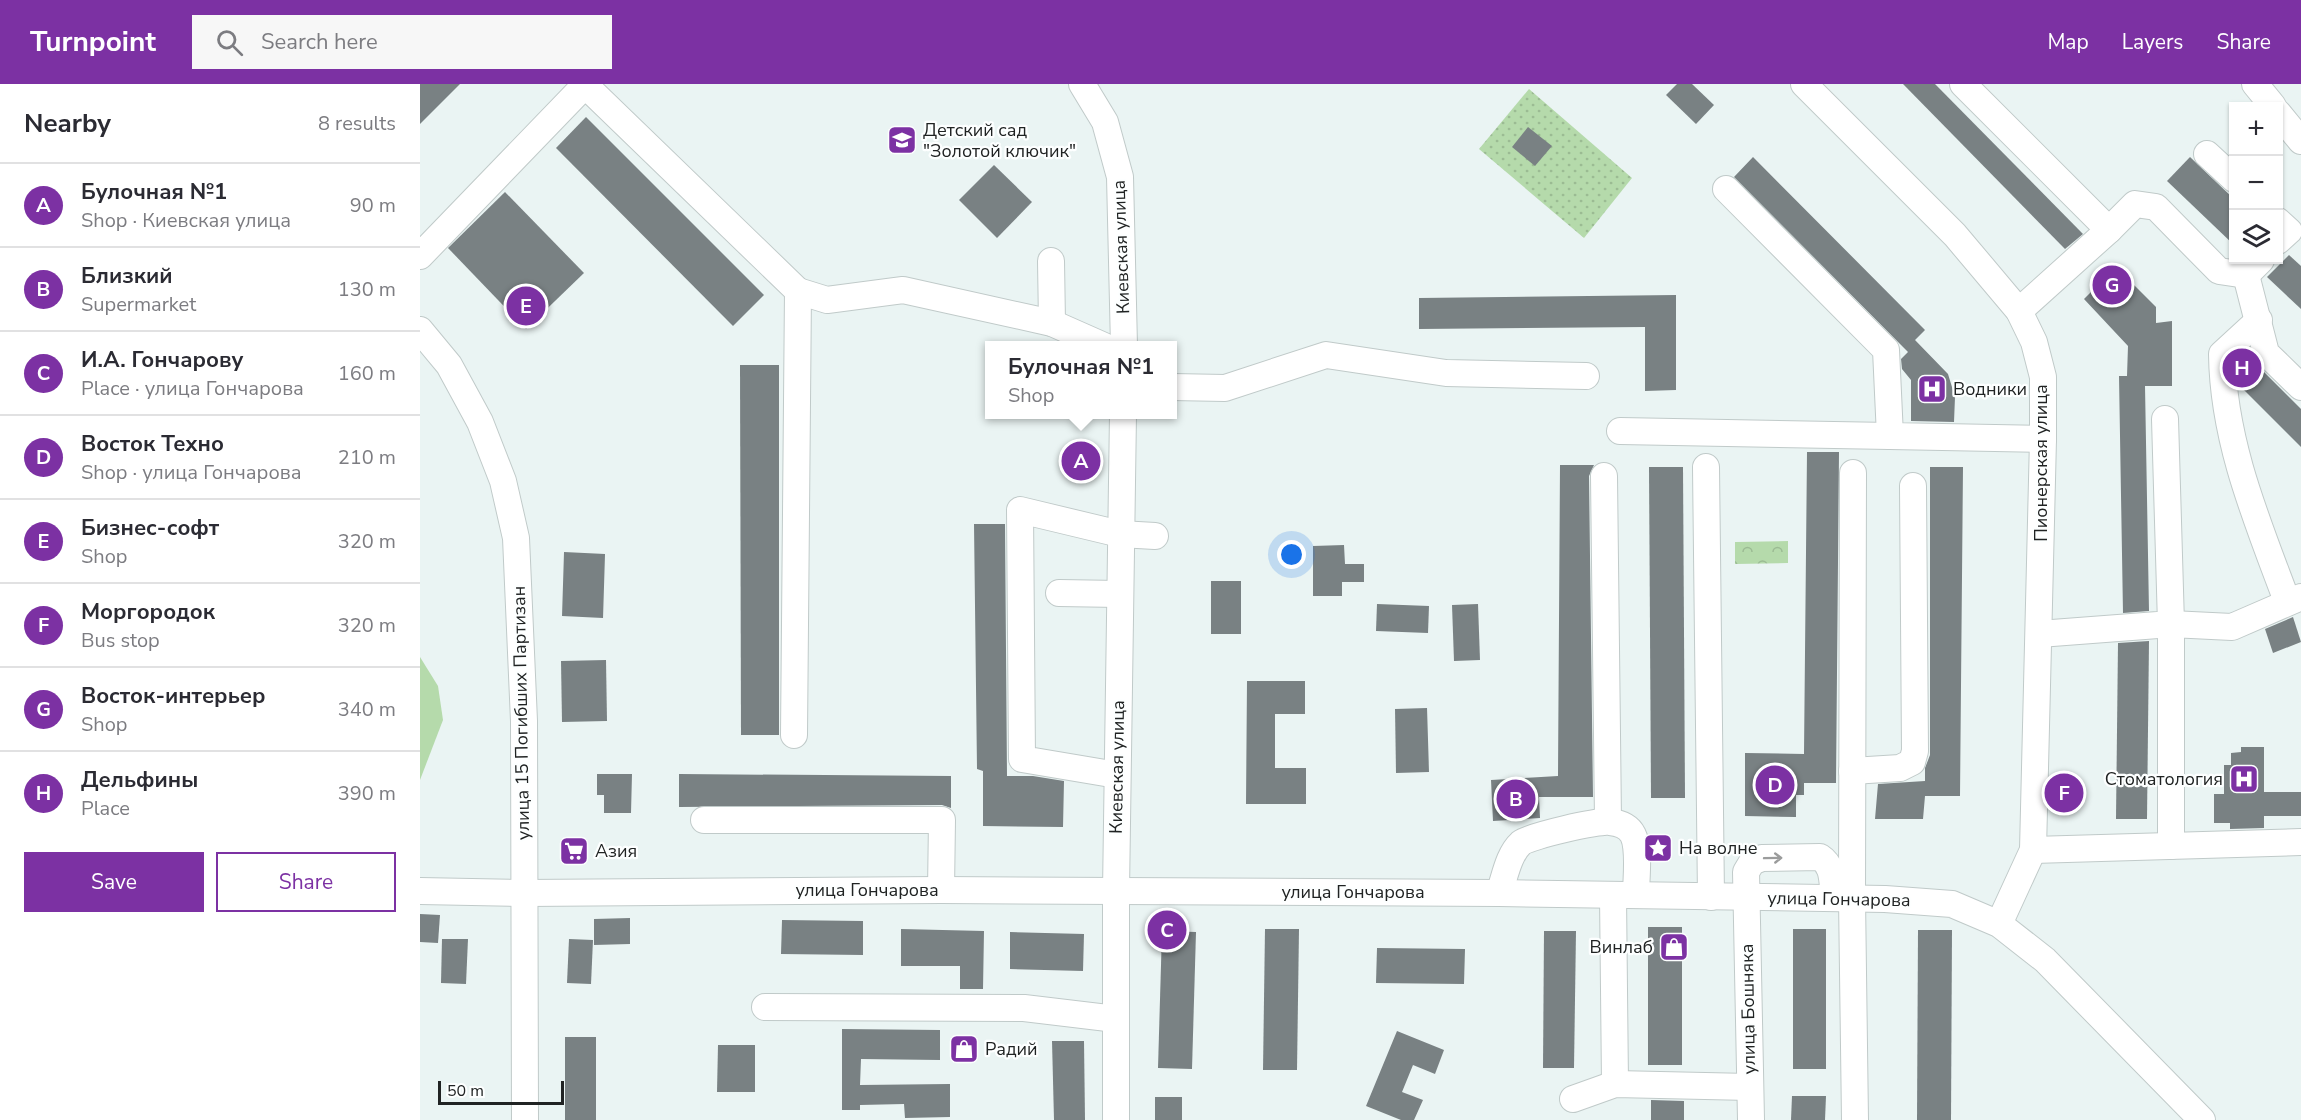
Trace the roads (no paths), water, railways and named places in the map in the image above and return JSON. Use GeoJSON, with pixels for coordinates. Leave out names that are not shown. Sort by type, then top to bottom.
{"type":"FeatureCollection","features":[{"type":"Feature","properties":{"kind":"street","name":"Киевская улица"},"geometry":{"type":"LineString","coordinates":[[1082,84],[1105,122],[1120,177],[1124,341]]}},
{"type":"Feature","properties":{"kind":"street","name":"Пионерская улица"},"geometry":{"type":"LineString","coordinates":[[1804,84],[1954,235],[2019,311],[2034,342],[2043,377],[2033,850],[1999,924]]}},
{"type":"Feature","properties":{"kind":"street"},"geometry":{"type":"LineString","coordinates":[[1964,84],[2109,230]]}},
{"type":"Feature","properties":{"kind":"street"},"geometry":{"type":"LineString","coordinates":[[2255,84],[2270,102]]}},
{"type":"Feature","properties":{"kind":"street"},"geometry":{"type":"LineString","coordinates":[[420,256],[585,85],[798,291],[827,300],[903,290],[1052,323],[1095,341]]}},
{"type":"Feature","properties":{"kind":"street"},"geometry":{"type":"LineString","coordinates":[[2283,119],[2301,141]]}},
{"type":"Feature","properties":{"kind":"street"},"geometry":{"type":"LineString","coordinates":[[2207,153],[2229,174]]}},
{"type":"Feature","properties":{"kind":"street"},"geometry":{"type":"LineString","coordinates":[[1726,189],[1886,350],[1890,436]]}},
{"type":"Feature","properties":{"kind":"street"},"geometry":{"type":"LineString","coordinates":[[2019,311],[2135,204],[2156,207],[2219,271],[2253,267],[2259,320],[2266,353],[2301,387]]}},
{"type":"Feature","properties":{"kind":"street"},"geometry":{"type":"LineString","coordinates":[[1051,261],[1052,323]]}},
{"type":"Feature","properties":{"kind":"street"},"geometry":{"type":"LineString","coordinates":[[794,735],[798,291]]}},
{"type":"Feature","properties":{"kind":"street"},"geometry":{"type":"LineString","coordinates":[[2039,634],[2171,624],[2232,627],[2294,599],[2242,481],[2223,395],[2222,354],[2259,320]]}},
{"type":"Feature","properties":{"kind":"street","name":"улица 15 Погибших Партизан"},"geometry":{"type":"LineString","coordinates":[[420,330],[448,365],[480,422],[503,481],[516,538],[524,721],[525,1120]]}},
{"type":"Feature","properties":{"kind":"street"},"geometry":{"type":"LineString","coordinates":[[1177,387],[1225,388],[1326,355],[1446,373],[1586,376]]}},
{"type":"Feature","properties":{"kind":"street","name":"Киевская улица"},"geometry":{"type":"LineString","coordinates":[[1116,1120],[1117,775],[1123,419]]}},
{"type":"Feature","properties":{"kind":"street"},"geometry":{"type":"LineString","coordinates":[[2165,419],[2171,624],[2172,846]]}},
{"type":"Feature","properties":{"kind":"street"},"geometry":{"type":"LineString","coordinates":[[1620,431],[2043,439]]}},
{"type":"Feature","properties":{"kind":"street"},"geometry":{"type":"LineString","coordinates":[[1706,467],[1711,897]]}},
{"type":"Feature","properties":{"kind":"street"},"geometry":{"type":"LineString","coordinates":[[1852,473],[1852,771],[1843,898],[1855,1120]]}},
{"type":"Feature","properties":{"kind":"street"},"geometry":{"type":"LineString","coordinates":[[1605,476],[1608,821]]}},
{"type":"Feature","properties":{"kind":"street"},"geometry":{"type":"LineString","coordinates":[[1852,771],[1900,768],[1912,762],[1915,751],[1913,486]]}},
{"type":"Feature","properties":{"kind":"street"},"geometry":{"type":"LineString","coordinates":[[1117,775],[1022,759],[1020,510],[1120,534],[1155,536]]}},
{"type":"Feature","properties":{"kind":"street"},"geometry":{"type":"LineString","coordinates":[[1059,593],[1119,594]]}},
{"type":"Feature","properties":{"kind":"street"},"geometry":{"type":"LineString","coordinates":[[704,820],[942,820],[941,890]]}},
{"type":"Feature","properties":{"kind":"street"},"geometry":{"type":"LineString","coordinates":[[1499,893],[1512,854],[1522,843],[1534,836],[1608,821],[1625,826],[1632,833],[1636,843],[1625,895],[1615,1084]]}},
{"type":"Feature","properties":{"kind":"street"},"geometry":{"type":"LineString","coordinates":[[2033,850],[2301,842]]}},
{"type":"Feature","properties":{"kind":"street","name":"улица Бошняка"},"geometry":{"type":"LineString","coordinates":[[1751,1120],[1746,872],[1752,862],[1762,858],[1820,857],[1828,862],[1843,898]]}},
{"type":"Feature","properties":{"kind":"street","name":"улица Гончарова"},"geometry":{"type":"LineString","coordinates":[[420,891],[941,890],[1499,893],[1843,898],[1952,904],[1999,924],[2045,960],[2202,1120]]}},
{"type":"Feature","properties":{"kind":"street"},"geometry":{"type":"LineString","coordinates":[[765,1007],[1024,1008],[1116,1019]]}},
{"type":"Feature","properties":{"kind":"street"},"geometry":{"type":"LineString","coordinates":[[1573,1099],[1615,1084],[1750,1087]]}},
{"type":"Feature","properties":{"kind":"place","name":"Детский сад \"Золотой ключик\""},"geometry":{"type":"Point","coordinates":[902,140]}},
{"type":"Feature","properties":{"kind":"place","name":"Восток-интерьер"},"geometry":{"type":"Point","coordinates":[2112,285]}},
{"type":"Feature","properties":{"kind":"place","name":"Бизнес-софт"},"geometry":{"type":"Point","coordinates":[526,306]}},
{"type":"Feature","properties":{"kind":"place","name":"Дельфины"},"geometry":{"type":"Point","coordinates":[2242,368]}},
{"type":"Feature","properties":{"kind":"place","name":"Водники"},"geometry":{"type":"Point","coordinates":[1932,389]}},
{"type":"Feature","properties":{"kind":"place","name":"Булочная №1"},"geometry":{"type":"Point","coordinates":[1081,461]}},
{"type":"Feature","properties":{"kind":"place","name":"Стоматология"},"geometry":{"type":"Point","coordinates":[2244,779]}},
{"type":"Feature","properties":{"kind":"place","name":"Восток Техно"},"geometry":{"type":"Point","coordinates":[1775,785]}},
{"type":"Feature","properties":{"kind":"place","name":"Моргородок"},"geometry":{"type":"Point","coordinates":[2064,793]}},
{"type":"Feature","properties":{"kind":"place","name":"Близкий"},"geometry":{"type":"Point","coordinates":[1516,799]}},
{"type":"Feature","properties":{"kind":"place","name":"На волне"},"geometry":{"type":"Point","coordinates":[1658,848]}},
{"type":"Feature","properties":{"kind":"place","name":"Азия"},"geometry":{"type":"Point","coordinates":[574,851]}},
{"type":"Feature","properties":{"kind":"place","name":"И.А. Гончарову"},"geometry":{"type":"Point","coordinates":[1167,930]}},
{"type":"Feature","properties":{"kind":"place","name":"Винлаб"},"geometry":{"type":"Point","coordinates":[1674,947]}},
{"type":"Feature","properties":{"kind":"place","name":"Радий"},"geometry":{"type":"Point","coordinates":[964,1049]}}]}
